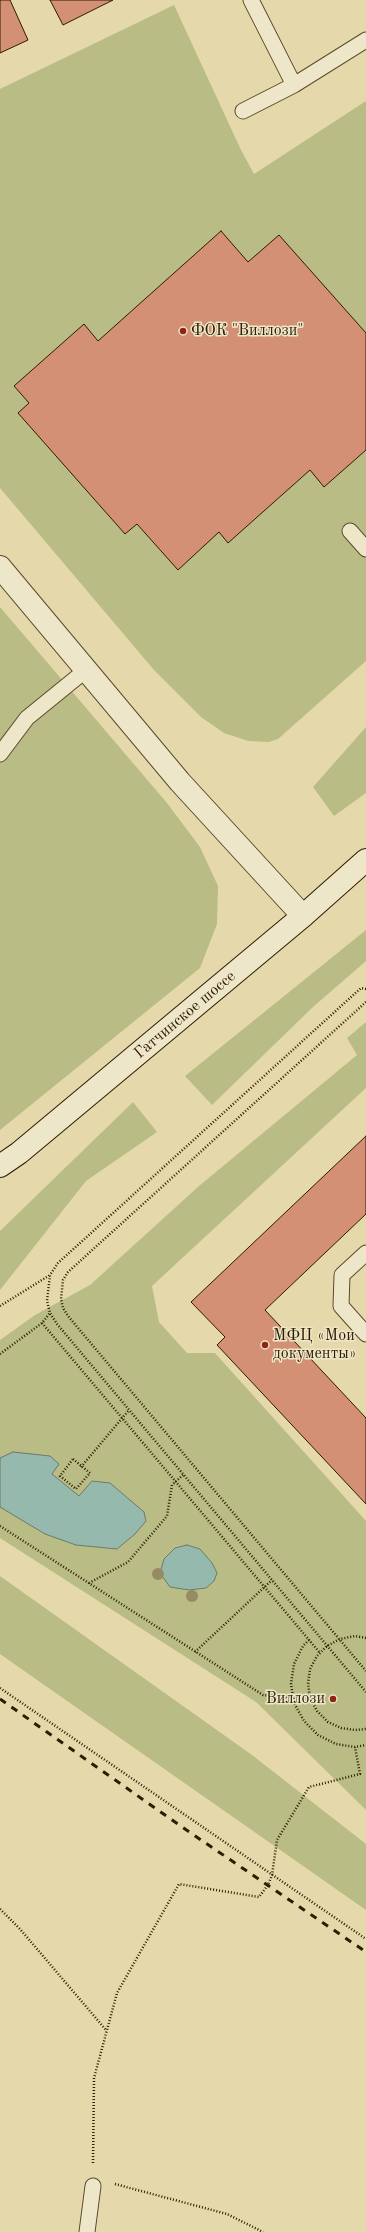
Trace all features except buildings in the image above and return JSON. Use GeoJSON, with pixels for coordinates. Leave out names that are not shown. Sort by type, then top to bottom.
{"type":"FeatureCollection","features":[{"type":"Feature","properties":{"kind":"main road"},"geometry":{"type":"LineString","coordinates":[[0,567],[180,782],[303,916]]}},
{"type":"Feature","properties":{"kind":"main road","name":"Гатчинское шоссе"},"geometry":{"type":"LineString","coordinates":[[0,1166],[19,1152],[303,916],[366,860]]}},
{"type":"Feature","properties":{"kind":"lane"},"geometry":{"type":"LineString","coordinates":[[251,0],[294,85]]}},
{"type":"Feature","properties":{"kind":"lane"},"geometry":{"type":"LineString","coordinates":[[243,112],[294,85],[366,40]]}},
{"type":"Feature","properties":{"kind":"lane"},"geometry":{"type":"LineString","coordinates":[[350,531],[366,549]]}},
{"type":"Feature","properties":{"kind":"lane"},"geometry":{"type":"LineString","coordinates":[[0,754],[27,718],[86,670]]}},
{"type":"Feature","properties":{"kind":"lane"},"geometry":{"type":"LineString","coordinates":[[366,1253],[342,1275],[341,1306],[366,1334]]}},
{"type":"Feature","properties":{"kind":"lane"},"geometry":{"type":"LineString","coordinates":[[87,2232],[93,2186]]}},
{"type":"Feature","properties":{"kind":"path"},"geometry":{"type":"LineString","coordinates":[[366,989],[361,988],[355,993],[58,1263],[50,1275],[47,1288],[47,1301],[50,1314],[183,1475],[366,1692]]}},
{"type":"Feature","properties":{"kind":"path"},"geometry":{"type":"LineString","coordinates":[[366,1002],[68,1272],[61,1289],[63,1308],[68,1316],[366,1671]]}},
{"type":"Feature","properties":{"kind":"path"},"geometry":{"type":"LineString","coordinates":[[0,1306],[50,1275]]}},
{"type":"Feature","properties":{"kind":"path"},"geometry":{"type":"LineString","coordinates":[[0,1354],[42,1322],[50,1314]]}},
{"type":"Feature","properties":{"kind":"path"},"geometry":{"type":"LineString","coordinates":[[42,1322],[320,1653]]}},
{"type":"Feature","properties":{"kind":"path"},"geometry":{"type":"LineString","coordinates":[[82,1467],[129,1410]]}},
{"type":"Feature","properties":{"kind":"path"},"geometry":{"type":"LineString","coordinates":[[73,1459],[82,1467],[90,1473],[76,1489],[60,1476],[73,1459]]}},
{"type":"Feature","properties":{"kind":"path"},"geometry":{"type":"LineString","coordinates":[[89,1583],[128,1562],[167,1516],[172,1485],[183,1475]]}},
{"type":"Feature","properties":{"kind":"path"},"geometry":{"type":"LineString","coordinates":[[0,1526],[263,1695],[310,1698]]}},
{"type":"Feature","properties":{"kind":"path"},"geometry":{"type":"LineString","coordinates":[[195,1652],[272,1580]]}},
{"type":"Feature","properties":{"kind":"path"},"geometry":{"type":"LineString","coordinates":[[366,1638],[355,1636],[339,1639],[327,1646],[320,1653],[310,1669],[308,1684],[310,1698],[317,1711],[328,1722],[340,1728],[355,1730],[366,1729]]}},
{"type":"Feature","properties":{"kind":"path"},"geometry":{"type":"LineString","coordinates":[[309,1640],[303,1646],[294,1664],[291,1684],[294,1703],[304,1721],[318,1735],[336,1744],[355,1747],[366,1746]]}},
{"type":"Feature","properties":{"kind":"path"},"geometry":{"type":"LineString","coordinates":[[0,1688],[366,1939]]}},
{"type":"Feature","properties":{"kind":"path"},"geometry":{"type":"LineString","coordinates":[[263,2232],[226,2214],[118,2184],[93,2186],[94,2078],[116,1993],[179,1884],[259,1897],[268,1885],[272,1875],[277,1840],[309,1787],[360,1774],[355,1747]]}},
{"type":"Feature","properties":{"kind":"path"},"geometry":{"type":"LineString","coordinates":[[0,1909],[20,1929],[106,2031]]}},
{"type":"Feature","properties":{"kind":"green space","name":"ФОК \"Виллози\""},"geometry":{"type":"Polygon","coordinates":[[[174,5],[241,150],[254,174],[366,101],[366,661],[278,739],[269,742],[248,741],[224,733],[201,717],[154,670],[0,488],[0,89],[174,5]]]}},
{"type":"Feature","properties":{"kind":"green space"},"geometry":{"type":"Polygon","coordinates":[[[0,607],[167,803],[200,847],[218,886],[217,924],[200,968],[0,1130],[0,607]]]}},
{"type":"Feature","properties":{"kind":"green space"},"geometry":{"type":"Polygon","coordinates":[[[366,727],[366,793],[334,816],[313,787],[366,727]]]}},
{"type":"Feature","properties":{"kind":"green space"},"geometry":{"type":"Polygon","coordinates":[[[366,930],[366,961],[313,1007],[212,1105],[185,1076],[366,930]]]}},
{"type":"Feature","properties":{"kind":"green space"},"geometry":{"type":"Polygon","coordinates":[[[366,1022],[366,1088],[152,1286],[159,1322],[187,1353],[215,1353],[366,1521],[366,1810],[256,1702],[0,1538],[0,1340],[35,1315],[90,1285],[199,1186],[357,1055],[347,1038],[366,1022]]]}},
{"type":"Feature","properties":{"kind":"green space"},"geometry":{"type":"Polygon","coordinates":[[[133,1102],[157,1132],[86,1181],[0,1290],[0,1231],[133,1102]]]}},
{"type":"Feature","properties":{"kind":"green space"},"geometry":{"type":"Polygon","coordinates":[[[0,1576],[252,1755],[366,1844],[366,1910],[0,1654],[0,1576]]]}},
{"type":"Feature","properties":{"kind":"water"},"geometry":{"type":"Polygon","coordinates":[[[13,1452],[50,1456],[59,1464],[52,1474],[79,1496],[92,1481],[110,1483],[144,1512],[146,1521],[135,1534],[117,1549],[76,1545],[45,1534],[0,1507],[0,1458],[13,1452]]]}},
{"type":"Feature","properties":{"kind":"water"},"geometry":{"type":"Polygon","coordinates":[[[187,1545],[200,1549],[212,1563],[217,1573],[214,1581],[206,1588],[189,1590],[170,1587],[160,1573],[164,1559],[175,1548],[187,1545]]]}},
{"type":"Feature","properties":{"kind":"railway"},"geometry":{"type":"LineString","coordinates":[[0,1699],[182,1827],[366,1952]]}},
{"type":"Feature","properties":{"kind":"place","name":"ФОК \"Виллози\""},"geometry":{"type":"Point","coordinates":[183,331]}},
{"type":"Feature","properties":{"kind":"place","name":"МФЦ «Мои документы»"},"geometry":{"type":"Point","coordinates":[265,1345]}},
{"type":"Feature","properties":{"kind":"place","name":"Виллози"},"geometry":{"type":"Point","coordinates":[333,1699]}}]}
